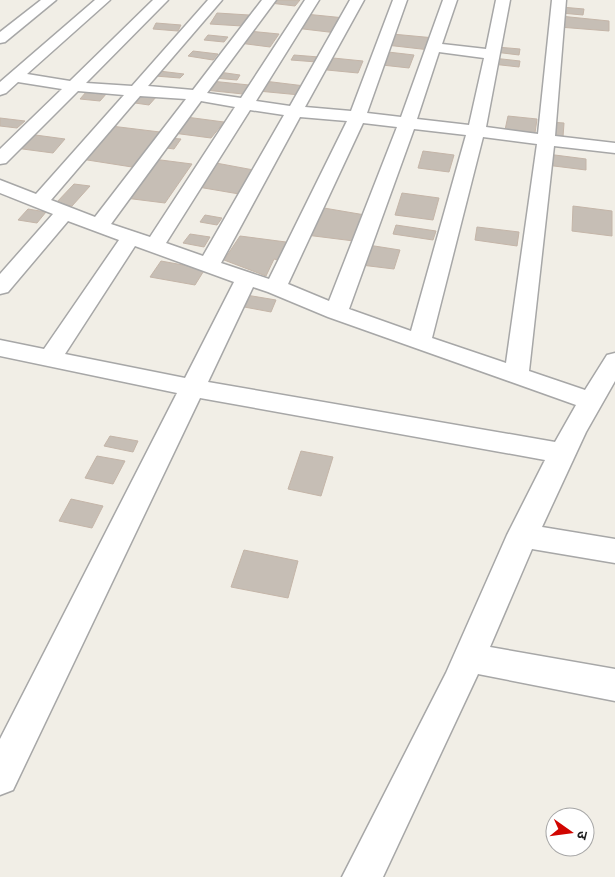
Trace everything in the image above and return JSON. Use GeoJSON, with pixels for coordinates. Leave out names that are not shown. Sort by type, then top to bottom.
{"type":"FeatureCollection","features":[{"type":"Feature","properties":{"kind":"street"},"geometry":{"type":"LineString","coordinates":[[0,39],[49,0]]}},
{"type":"Feature","properties":{"kind":"street"},"geometry":{"type":"LineString","coordinates":[[0,90],[103,0]]}},
{"type":"Feature","properties":{"kind":"street"},"geometry":{"type":"LineString","coordinates":[[0,159],[161,0]]}},
{"type":"Feature","properties":{"kind":"street"},"geometry":{"type":"LineString","coordinates":[[39,202],[215,0]]}},
{"type":"Feature","properties":{"kind":"street"},"geometry":{"type":"LineString","coordinates":[[99,226],[269,0]]}},
{"type":"Feature","properties":{"kind":"street"},"geometry":{"type":"LineString","coordinates":[[155,245],[312,0]]}},
{"type":"Feature","properties":{"kind":"street"},"geometry":{"type":"LineString","coordinates":[[209,265],[357,0]]}},
{"type":"Feature","properties":{"kind":"street"},"geometry":{"type":"LineString","coordinates":[[276,287],[357,117],[400,0]]}},
{"type":"Feature","properties":{"kind":"street"},"geometry":{"type":"LineString","coordinates":[[336,312],[407,124],[450,0]]}},
{"type":"Feature","properties":{"kind":"street"},"geometry":{"type":"LineString","coordinates":[[420,341],[476,132],[490,54],[503,0]]}},
{"type":"Feature","properties":{"kind":"street"},"geometry":{"type":"LineString","coordinates":[[516,376],[546,140],[560,0]]}},
{"type":"Feature","properties":{"kind":"street"},"geometry":{"type":"LineString","coordinates":[[434,47],[490,54]]}},
{"type":"Feature","properties":{"kind":"street"},"geometry":{"type":"LineString","coordinates":[[15,77],[107,90],[173,92],[295,112],[357,117],[615,148]]}},
{"type":"Feature","properties":{"kind":"street"},"geometry":{"type":"LineString","coordinates":[[0,186],[99,226],[246,279],[276,287],[336,312],[516,376],[589,400]]}},
{"type":"Feature","properties":{"kind":"street"},"geometry":{"type":"LineString","coordinates":[[0,287],[65,212]]}},
{"type":"Feature","properties":{"kind":"street"},"geometry":{"type":"LineString","coordinates":[[51,357],[131,237]]}},
{"type":"Feature","properties":{"kind":"street"},"geometry":{"type":"LineString","coordinates":[[1,775],[246,279]]}},
{"type":"Feature","properties":{"kind":"street"},"geometry":{"type":"LineString","coordinates":[[0,348],[51,357],[192,388],[560,453]]}},
{"type":"Feature","properties":{"kind":"street"},"geometry":{"type":"LineString","coordinates":[[362,877],[470,658],[522,535],[560,453],[589,400],[615,361]]}},
{"type":"Feature","properties":{"kind":"street"},"geometry":{"type":"LineString","coordinates":[[522,535],[615,551]]}},
{"type":"Feature","properties":{"kind":"street"},"geometry":{"type":"LineString","coordinates":[[470,658],[615,685]]}},
{"type":"Feature","properties":{"kind":"building"},"geometry":{"type":"Polygon","coordinates":[[[272,0],[300,0],[295,6],[270,3],[272,0]]]}},
{"type":"Feature","properties":{"kind":"building"},"geometry":{"type":"Polygon","coordinates":[[[561,7],[584,9],[583,15],[561,13],[561,7]]]}},
{"type":"Feature","properties":{"kind":"building"},"geometry":{"type":"Polygon","coordinates":[[[217,13],[249,15],[242,26],[210,24],[217,13]]]}},
{"type":"Feature","properties":{"kind":"building"},"geometry":{"type":"Polygon","coordinates":[[[305,14],[345,18],[337,33],[295,28],[305,14]]]}},
{"type":"Feature","properties":{"kind":"building"},"geometry":{"type":"Polygon","coordinates":[[[560,16],[609,21],[609,31],[559,27],[560,16]]]}},
{"type":"Feature","properties":{"kind":"building"},"geometry":{"type":"Polygon","coordinates":[[[156,23],[181,25],[178,31],[153,29],[156,23]]]}},
{"type":"Feature","properties":{"kind":"building"},"geometry":{"type":"Polygon","coordinates":[[[248,31],[279,34],[270,47],[239,43],[248,31]]]}},
{"type":"Feature","properties":{"kind":"building"},"geometry":{"type":"Polygon","coordinates":[[[392,34],[435,38],[430,50],[386,45],[392,34]]]}},
{"type":"Feature","properties":{"kind":"building"},"geometry":{"type":"Polygon","coordinates":[[[208,35],[228,37],[224,42],[204,40],[208,35]]]}},
{"type":"Feature","properties":{"kind":"building"},"geometry":{"type":"Polygon","coordinates":[[[497,47],[520,49],[519,55],[495,52],[497,47]]]}},
{"type":"Feature","properties":{"kind":"building"},"geometry":{"type":"Polygon","coordinates":[[[193,51],[218,54],[213,60],[188,56],[193,51]]]}},
{"type":"Feature","properties":{"kind":"building"},"geometry":{"type":"Polygon","coordinates":[[[388,52],[414,55],[409,68],[382,65],[388,52]]]}},
{"type":"Feature","properties":{"kind":"building"},"geometry":{"type":"Polygon","coordinates":[[[294,55],[319,57],[317,62],[291,60],[294,55]]]}},
{"type":"Feature","properties":{"kind":"building"},"geometry":{"type":"Polygon","coordinates":[[[333,58],[363,61],[358,73],[327,70],[333,58]]]}},
{"type":"Feature","properties":{"kind":"building"},"geometry":{"type":"Polygon","coordinates":[[[493,58],[520,61],[519,67],[492,64],[493,58]]]}},
{"type":"Feature","properties":{"kind":"building"},"geometry":{"type":"Polygon","coordinates":[[[159,71],[184,74],[180,78],[155,76],[159,71]]]}},
{"type":"Feature","properties":{"kind":"building"},"geometry":{"type":"Polygon","coordinates":[[[219,72],[240,75],[237,80],[214,78],[219,72]]]}},
{"type":"Feature","properties":{"kind":"building"},"geometry":{"type":"Polygon","coordinates":[[[211,81],[249,85],[243,94],[205,90],[211,81]]]}},
{"type":"Feature","properties":{"kind":"building"},"geometry":{"type":"Polygon","coordinates":[[[264,81],[305,86],[300,95],[258,91],[264,81]]]}},
{"type":"Feature","properties":{"kind":"building"},"geometry":{"type":"Polygon","coordinates":[[[87,91],[107,93],[100,101],[80,99],[87,91]]]}},
{"type":"Feature","properties":{"kind":"building"},"geometry":{"type":"Polygon","coordinates":[[[135,94],[157,96],[149,105],[128,102],[135,94]]]}},
{"type":"Feature","properties":{"kind":"building"},"geometry":{"type":"Polygon","coordinates":[[[508,116],[537,119],[535,133],[505,130],[508,116]]]}},
{"type":"Feature","properties":{"kind":"building"},"geometry":{"type":"Polygon","coordinates":[[[186,117],[224,122],[211,138],[173,133],[186,117]]]}},
{"type":"Feature","properties":{"kind":"building"},"geometry":{"type":"Polygon","coordinates":[[[0,118],[25,121],[17,128],[0,126],[0,118]]]}},
{"type":"Feature","properties":{"kind":"building"},"geometry":{"type":"Polygon","coordinates":[[[550,122],[564,123],[563,137],[549,135],[550,122]]]}},
{"type":"Feature","properties":{"kind":"building"},"geometry":{"type":"Polygon","coordinates":[[[111,126],[160,132],[132,167],[81,159],[111,126]]]}},
{"type":"Feature","properties":{"kind":"building"},"geometry":{"type":"Polygon","coordinates":[[[28,134],[65,139],[53,153],[15,148],[28,134]]]}},
{"type":"Feature","properties":{"kind":"building"},"geometry":{"type":"Polygon","coordinates":[[[168,138],[181,139],[174,149],[160,147],[168,138]]]}},
{"type":"Feature","properties":{"kind":"building"},"geometry":{"type":"Polygon","coordinates":[[[423,151],[454,155],[449,172],[418,168],[423,151]]]}},
{"type":"Feature","properties":{"kind":"building"},"geometry":{"type":"Polygon","coordinates":[[[547,154],[586,159],[586,170],[546,165],[547,154]]]}},
{"type":"Feature","properties":{"kind":"building"},"geometry":{"type":"Polygon","coordinates":[[[153,159],[192,164],[165,203],[125,198],[153,159]]]}},
{"type":"Feature","properties":{"kind":"building"},"geometry":{"type":"Polygon","coordinates":[[[216,163],[259,171],[245,195],[198,187],[216,163]]]}},
{"type":"Feature","properties":{"kind":"building"},"geometry":{"type":"Polygon","coordinates":[[[74,184],[90,186],[72,206],[56,203],[74,184]]]}},
{"type":"Feature","properties":{"kind":"building"},"geometry":{"type":"Polygon","coordinates":[[[402,193],[439,198],[433,220],[395,215],[402,193]]]}},
{"type":"Feature","properties":{"kind":"building"},"geometry":{"type":"Polygon","coordinates":[[[573,206],[612,211],[612,236],[572,231],[573,206]]]}},
{"type":"Feature","properties":{"kind":"building"},"geometry":{"type":"Polygon","coordinates":[[[318,207],[371,216],[362,242],[306,235],[318,207]]]}},
{"type":"Feature","properties":{"kind":"building"},"geometry":{"type":"Polygon","coordinates":[[[28,209],[46,212],[37,223],[18,220],[28,209]]]}},
{"type":"Feature","properties":{"kind":"building"},"geometry":{"type":"Polygon","coordinates":[[[205,215],[222,218],[217,225],[200,222],[205,215]]]}},
{"type":"Feature","properties":{"kind":"building"},"geometry":{"type":"Polygon","coordinates":[[[396,225],[436,231],[433,240],[393,234],[396,225]]]}},
{"type":"Feature","properties":{"kind":"building"},"geometry":{"type":"Polygon","coordinates":[[[477,227],[519,232],[517,246],[475,240],[477,227]]]}},
{"type":"Feature","properties":{"kind":"building"},"geometry":{"type":"Polygon","coordinates":[[[190,234],[210,237],[204,247],[183,243],[190,234]]]}},
{"type":"Feature","properties":{"kind":"building"},"geometry":{"type":"Polygon","coordinates":[[[240,236],[286,242],[278,260],[274,259],[266,276],[224,260],[240,236]]]}},
{"type":"Feature","properties":{"kind":"building"},"geometry":{"type":"Polygon","coordinates":[[[368,245],[400,250],[394,269],[361,265],[368,245]]]}},
{"type":"Feature","properties":{"kind":"building"},"geometry":{"type":"Polygon","coordinates":[[[161,261],[205,269],[195,285],[150,277],[161,261]]]}},
{"type":"Feature","properties":{"kind":"building"},"geometry":{"type":"Polygon","coordinates":[[[246,295],[276,300],[271,312],[239,306],[246,295]]]}},
{"type":"Feature","properties":{"kind":"building"},"geometry":{"type":"Polygon","coordinates":[[[110,436],[138,441],[133,452],[104,446],[110,436]]]}},
{"type":"Feature","properties":{"kind":"building"},"geometry":{"type":"Polygon","coordinates":[[[301,451],[333,457],[321,496],[288,489],[301,451]]]}},
{"type":"Feature","properties":{"kind":"building"},"geometry":{"type":"Polygon","coordinates":[[[97,456],[125,461],[113,484],[85,478],[97,456]]]}},
{"type":"Feature","properties":{"kind":"building"},"geometry":{"type":"Polygon","coordinates":[[[71,499],[103,506],[92,528],[59,521],[71,499]]]}},
{"type":"Feature","properties":{"kind":"building"},"geometry":{"type":"Polygon","coordinates":[[[244,550],[298,561],[288,598],[231,587],[244,550]]]}}]}
